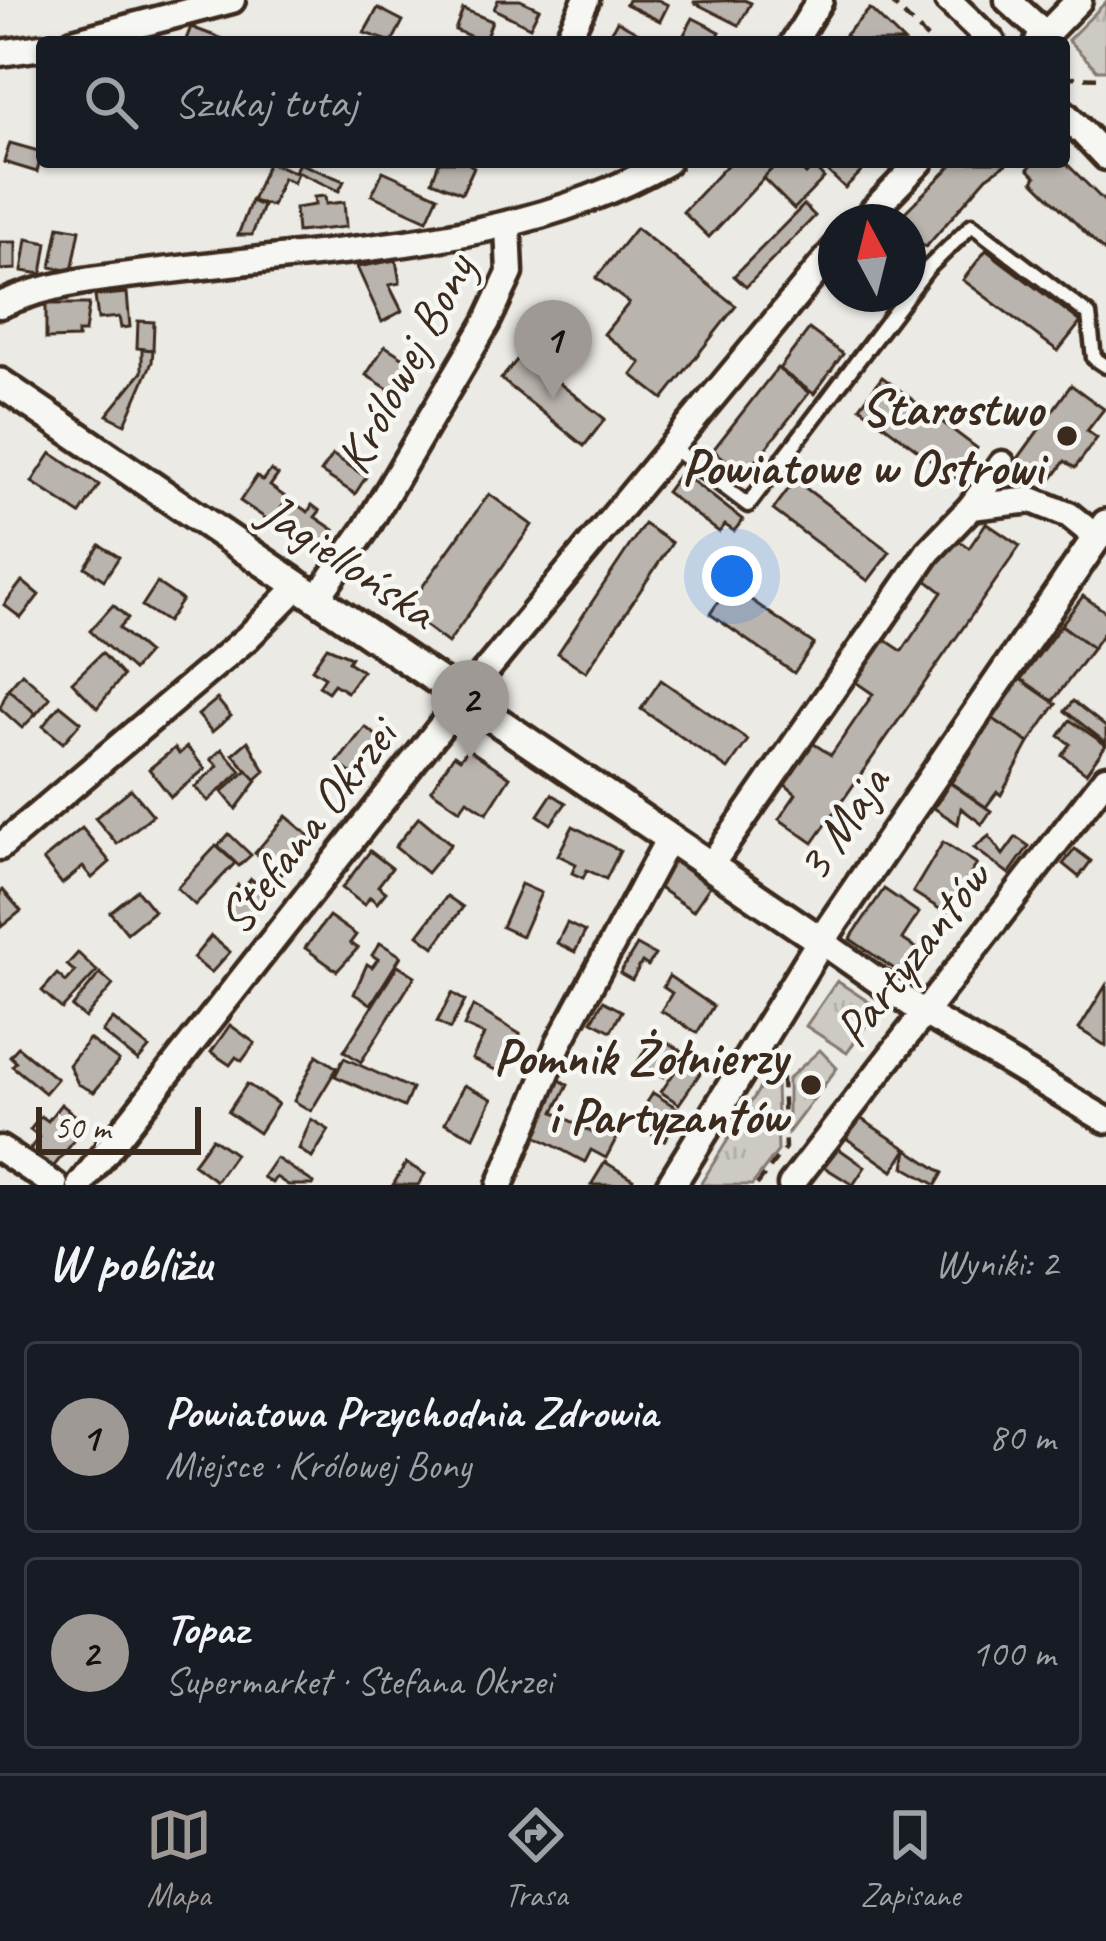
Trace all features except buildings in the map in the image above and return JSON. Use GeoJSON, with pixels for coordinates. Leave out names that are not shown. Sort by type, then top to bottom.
{"type":"FeatureCollection","features":[{"type":"Feature","properties":{"kind":"street"},"geometry":{"type":"LineString","coordinates":[[96,36],[232,0]]}},
{"type":"Feature","properties":{"kind":"street"},"geometry":{"type":"LineString","coordinates":[[569,36],[586,0]]}},
{"type":"Feature","properties":{"kind":"street"},"geometry":{"type":"LineString","coordinates":[[798,36],[820,0]]}},
{"type":"Feature","properties":{"kind":"street"},"geometry":{"type":"LineString","coordinates":[[948,0],[986,36]]}},
{"type":"Feature","properties":{"kind":"street"},"geometry":{"type":"LineString","coordinates":[[1008,0],[1040,36]]}},
{"type":"Feature","properties":{"kind":"street"},"geometry":{"type":"LineString","coordinates":[[1044,36],[1079,0]]}},
{"type":"Feature","properties":{"kind":"street"},"geometry":{"type":"LineString","coordinates":[[0,53],[36,48]]}},
{"type":"Feature","properties":{"kind":"street"},"geometry":{"type":"LineString","coordinates":[[1070,119],[1106,157]]}},
{"type":"Feature","properties":{"kind":"street"},"geometry":{"type":"LineString","coordinates":[[0,305],[77,283],[508,226],[580,206],[655,168]]}},
{"type":"Feature","properties":{"kind":"street"},"geometry":{"type":"LineString","coordinates":[[879,204],[914,168]]}},
{"type":"Feature","properties":{"kind":"street","name":"Królowej Bony"},"geometry":{"type":"LineString","coordinates":[[0,847],[308,591],[365,530],[487,322],[509,273],[508,226]]}},
{"type":"Feature","properties":{"kind":"street","name":"Stefana Okrzei"},"geometry":{"type":"LineString","coordinates":[[80,1185],[465,696],[818,269]]}},
{"type":"Feature","properties":{"kind":"street","name":"Jagiellońska"},"geometry":{"type":"LineString","coordinates":[[0,383],[821,940]]}},
{"type":"Feature","properties":{"kind":"street"},"geometry":{"type":"LineString","coordinates":[[711,865],[928,552],[971,508],[1002,464]]}},
{"type":"Feature","properties":{"kind":"street"},"geometry":{"type":"LineString","coordinates":[[971,508],[1033,500],[1069,515],[1099,542]]}},
{"type":"Feature","properties":{"kind":"street","name":"3 Maja"},"geometry":{"type":"LineString","coordinates":[[671,1185],[821,940],[1099,542]]}},
{"type":"Feature","properties":{"kind":"street","name":"Partyzantów"},"geometry":{"type":"LineString","coordinates":[[791,1185],[921,1011],[1106,778]]}},
{"type":"Feature","properties":{"kind":"street"},"geometry":{"type":"LineString","coordinates":[[500,1185],[559,1043],[669,838]]}},
{"type":"Feature","properties":{"kind":"street"},"geometry":{"type":"LineString","coordinates":[[821,940],[921,1011],[1106,1120]]}},
{"type":"Feature","properties":{"kind":"street"},"geometry":{"type":"LineString","coordinates":[[0,1149],[55,1185]]}},
{"type":"Feature","properties":{"kind":"lane"},"geometry":{"type":"LineString","coordinates":[[670,446],[748,505],[927,269],[972,226],[1089,314],[1094,358],[1106,366]]}},
{"type":"Feature","properties":{"kind":"path"},"geometry":{"type":"LineString","coordinates":[[889,0],[925,36]]}},
{"type":"Feature","properties":{"kind":"path"},"geometry":{"type":"LineString","coordinates":[[1070,77],[1106,78]]}},
{"type":"Feature","properties":{"kind":"path"},"geometry":{"type":"LineString","coordinates":[[758,1185],[785,1148],[781,1046]]}},
{"type":"Feature","properties":{"kind":"green space"},"geometry":{"type":"Polygon","coordinates":[[[1106,2],[1106,70],[1097,70],[1070,38],[1106,2]]]}},
{"type":"Feature","properties":{"kind":"green space"},"geometry":{"type":"Polygon","coordinates":[[[837,981],[878,1008],[847,1053],[806,1026],[837,981]]]}},
{"type":"Feature","properties":{"kind":"green space"},"geometry":{"type":"Polygon","coordinates":[[[820,1050],[837,1068],[788,1133],[788,1079],[820,1050]]]}},
{"type":"Feature","properties":{"kind":"green space"},"geometry":{"type":"Polygon","coordinates":[[[769,1073],[776,1084],[778,1151],[752,1185],[700,1185],[769,1073]]]}},
{"type":"Feature","properties":{"kind":"place","name":"Powiatowa Przychodnia Zdrowia"},"geometry":{"type":"Point","coordinates":[553,399]}},
{"type":"Feature","properties":{"kind":"place","name":"Starostwo Powiatowe w Ostrowi"},"geometry":{"type":"Point","coordinates":[1067,436]}},
{"type":"Feature","properties":{"kind":"place","name":"Topaz"},"geometry":{"type":"Point","coordinates":[470,759]}},
{"type":"Feature","properties":{"kind":"place","name":"Pomnik Żołnierzy i Partyzantów"},"geometry":{"type":"Point","coordinates":[811,1085]}}]}
